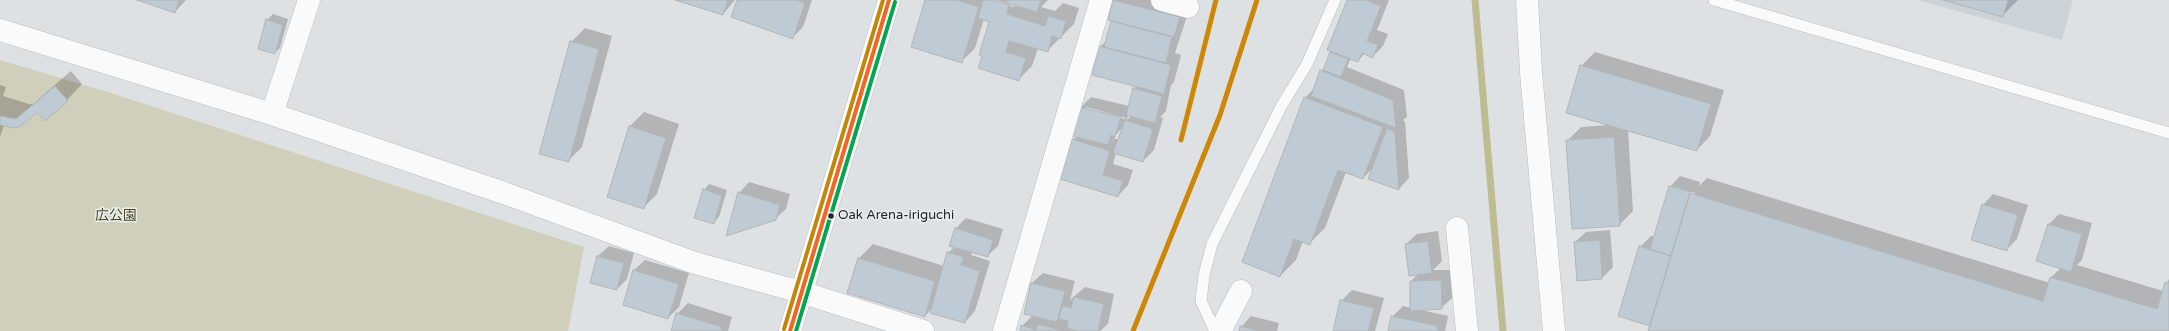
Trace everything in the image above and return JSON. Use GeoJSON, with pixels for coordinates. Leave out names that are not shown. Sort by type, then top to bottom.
{"type":"FeatureCollection","features":[{"type":"Feature","properties":{"kind":"main road"},"geometry":{"type":"LineString","coordinates":[[272,114],[308,0]]}},
{"type":"Feature","properties":{"kind":"main road"},"geometry":{"type":"LineString","coordinates":[[790,331],[889,0]]}},
{"type":"Feature","properties":{"kind":"main road"},"geometry":{"type":"LineString","coordinates":[[1004,331],[1101,0]]}},
{"type":"Feature","properties":{"kind":"main road"},"geometry":{"type":"LineString","coordinates":[[1162,0],[1188,7]]}},
{"type":"Feature","properties":{"kind":"main road"},"geometry":{"type":"LineString","coordinates":[[1527,0],[1531,72],[1554,331]]}},
{"type":"Feature","properties":{"kind":"main road"},"geometry":{"type":"LineString","coordinates":[[0,30],[272,114],[504,193],[695,263],[801,292],[923,331]]}},
{"type":"Feature","properties":{"kind":"main road"},"geometry":{"type":"LineString","coordinates":[[1457,228],[1467,331]]}},
{"type":"Feature","properties":{"kind":"main road"},"geometry":{"type":"LineString","coordinates":[[1220,331],[1241,291]]}},
{"type":"Feature","properties":{"kind":"lane"},"geometry":{"type":"LineString","coordinates":[[1215,331],[1201,302],[1204,275],[1212,244],[1282,104],[1307,64],[1334,0]]}},
{"type":"Feature","properties":{"kind":"lane"},"geometry":{"type":"LineString","coordinates":[[1714,0],[2169,133]]}},
{"type":"Feature","properties":{"kind":"shaded area"},"geometry":{"type":"Polygon","coordinates":[[[1917,0],[2073,0],[2062,40],[1917,0]]]}},
{"type":"Feature","properties":{"kind":"green space","name":"広公園"},"geometry":{"type":"Polygon","coordinates":[[[0,60],[111,93],[584,247],[568,331],[0,331],[0,60]]]}},
{"type":"Feature","properties":{"kind":"building"},"geometry":{"type":"Polygon","coordinates":[[[137,0],[179,0],[175,13],[137,0]]]}},
{"type":"Feature","properties":{"kind":"building"},"geometry":{"type":"Polygon","coordinates":[[[675,0],[728,0],[723,15],[675,0]]]}},
{"type":"Feature","properties":{"kind":"building"},"geometry":{"type":"Polygon","coordinates":[[[737,0],[797,0],[805,3],[793,39],[731,17],[737,0]]]}},
{"type":"Feature","properties":{"kind":"building"},"geometry":{"type":"Polygon","coordinates":[[[925,0],[957,0],[979,7],[962,63],[911,47],[925,0]]]}},
{"type":"Feature","properties":{"kind":"building"},"geometry":{"type":"Polygon","coordinates":[[[983,0],[993,0],[1009,5],[1007,14],[1045,26],[1048,16],[1066,21],[1061,39],[1052,36],[1048,52],[1009,41],[1006,52],[1026,58],[1019,81],[978,68],[982,56],[979,55],[989,22],[978,18],[983,0]]]}},
{"type":"Feature","properties":{"kind":"building"},"geometry":{"type":"Polygon","coordinates":[[[1007,0],[1041,0],[1037,12],[1006,3],[1007,0]]]}},
{"type":"Feature","properties":{"kind":"building"},"geometry":{"type":"Polygon","coordinates":[[[1113,0],[1180,17],[1174,37],[1108,20],[1113,0]]]}},
{"type":"Feature","properties":{"kind":"building"},"geometry":{"type":"Polygon","coordinates":[[[1347,0],[1366,0],[1381,6],[1367,41],[1378,45],[1373,58],[1362,53],[1358,62],[1327,50],[1347,0]]]}},
{"type":"Feature","properties":{"kind":"building"},"geometry":{"type":"Polygon","coordinates":[[[1943,0],[2008,0],[2003,17],[1943,0]]]}},
{"type":"Feature","properties":{"kind":"building"},"geometry":{"type":"Polygon","coordinates":[[[266,19],[283,25],[275,54],[258,49],[266,19]]]}},
{"type":"Feature","properties":{"kind":"building"},"geometry":{"type":"Polygon","coordinates":[[[1111,21],[1172,37],[1166,63],[1104,47],[1111,21]]]}},
{"type":"Feature","properties":{"kind":"building"},"geometry":{"type":"Polygon","coordinates":[[[570,41],[599,49],[569,162],[539,154],[570,41]]]}},
{"type":"Feature","properties":{"kind":"building"},"geometry":{"type":"Polygon","coordinates":[[[1099,46],[1171,65],[1164,94],[1092,75],[1099,46]]]}},
{"type":"Feature","properties":{"kind":"building"},"geometry":{"type":"Polygon","coordinates":[[[1330,52],[1348,59],[1341,77],[1323,70],[1330,52]]]}},
{"type":"Feature","properties":{"kind":"building"},"geometry":{"type":"Polygon","coordinates":[[[1580,65],[1711,104],[1697,151],[1566,113],[1580,65]]]}},
{"type":"Feature","properties":{"kind":"building"},"geometry":{"type":"Polygon","coordinates":[[[1320,70],[1393,100],[1396,128],[1311,96],[1320,70]]]}},
{"type":"Feature","properties":{"kind":"building"},"geometry":{"type":"Polygon","coordinates":[[[55,86],[68,101],[45,121],[37,113],[19,127],[14,128],[0,125],[0,116],[16,119],[55,86]]]}},
{"type":"Feature","properties":{"kind":"building"},"geometry":{"type":"Polygon","coordinates":[[[1133,88],[1162,96],[1155,123],[1126,115],[1133,88]]]}},
{"type":"Feature","properties":{"kind":"building"},"geometry":{"type":"Polygon","coordinates":[[[1304,97],[1383,127],[1363,179],[1338,170],[1310,245],[1294,239],[1280,277],[1242,262],[1304,97]]]}},
{"type":"Feature","properties":{"kind":"building"},"geometry":{"type":"Polygon","coordinates":[[[1080,107],[1121,117],[1115,137],[1111,135],[1108,145],[1072,136],[1080,107]]]}},
{"type":"Feature","properties":{"kind":"building"},"geometry":{"type":"Polygon","coordinates":[[[1125,120],[1153,129],[1143,162],[1113,153],[1125,120]]]}},
{"type":"Feature","properties":{"kind":"building"},"geometry":{"type":"Polygon","coordinates":[[[629,126],[666,138],[644,209],[607,197],[629,126]]]}},
{"type":"Feature","properties":{"kind":"building"},"geometry":{"type":"Polygon","coordinates":[[[1387,128],[1395,132],[1399,190],[1368,179],[1387,128]]]}},
{"type":"Feature","properties":{"kind":"building"},"geometry":{"type":"Polygon","coordinates":[[[1614,137],[1620,226],[1572,229],[1566,140],[1614,137]]]}},
{"type":"Feature","properties":{"kind":"building"},"geometry":{"type":"Polygon","coordinates":[[[1072,139],[1110,151],[1103,175],[1123,181],[1118,197],[1060,179],[1072,139]]]}},
{"type":"Feature","properties":{"kind":"building"},"geometry":{"type":"Polygon","coordinates":[[[1669,186],[1690,192],[1671,256],[1650,249],[1669,186]]]}},
{"type":"Feature","properties":{"kind":"building"},"geometry":{"type":"Polygon","coordinates":[[[703,189],[722,196],[714,224],[694,218],[703,189]]]}},
{"type":"Feature","properties":{"kind":"building"},"geometry":{"type":"Polygon","coordinates":[[[738,192],[780,205],[776,220],[726,236],[738,192]]]}},
{"type":"Feature","properties":{"kind":"building"},"geometry":{"type":"Polygon","coordinates":[[[1690,193],[2043,301],[2050,277],[2157,309],[2165,282],[2169,283],[2169,331],[1648,331],[1690,193]]]}},
{"type":"Feature","properties":{"kind":"building"},"geometry":{"type":"Polygon","coordinates":[[[1982,204],[2018,215],[2007,251],[1971,240],[1982,204]]]}},
{"type":"Feature","properties":{"kind":"building"},"geometry":{"type":"Polygon","coordinates":[[[2048,224],[2082,234],[2071,272],[2036,261],[2048,224]]]}},
{"type":"Feature","properties":{"kind":"building"},"geometry":{"type":"Polygon","coordinates":[[[955,228],[993,240],[988,257],[949,246],[955,228]]]}},
{"type":"Feature","properties":{"kind":"building"},"geometry":{"type":"Polygon","coordinates":[[[1600,240],[1602,279],[1577,281],[1574,242],[1600,240]]]}},
{"type":"Feature","properties":{"kind":"building"},"geometry":{"type":"Polygon","coordinates":[[[1428,241],[1432,273],[1409,276],[1405,244],[1428,241]]]}},
{"type":"Feature","properties":{"kind":"building"},"geometry":{"type":"Polygon","coordinates":[[[1639,246],[1671,256],[1650,326],[1618,316],[1639,246]]]}},
{"type":"Feature","properties":{"kind":"building"},"geometry":{"type":"Polygon","coordinates":[[[947,252],[964,257],[961,265],[980,271],[965,323],[930,313],[947,252]]]}},
{"type":"Feature","properties":{"kind":"building"},"geometry":{"type":"Polygon","coordinates":[[[597,256],[624,263],[617,290],[590,283],[597,256]]]}},
{"type":"Feature","properties":{"kind":"building"},"geometry":{"type":"Polygon","coordinates":[[[858,258],[935,281],[925,317],[847,293],[858,258]]]}},
{"type":"Feature","properties":{"kind":"building"},"geometry":{"type":"Polygon","coordinates":[[[633,270],[679,284],[668,319],[623,305],[633,270]]]}},
{"type":"Feature","properties":{"kind":"building"},"geometry":{"type":"Polygon","coordinates":[[[1441,280],[1442,309],[1410,311],[1410,281],[1441,280]]]}},
{"type":"Feature","properties":{"kind":"building"},"geometry":{"type":"Polygon","coordinates":[[[1031,283],[1065,291],[1057,322],[1024,314],[1031,283]]]}},
{"type":"Feature","properties":{"kind":"building"},"geometry":{"type":"Polygon","coordinates":[[[1074,297],[1104,304],[1098,331],[1078,331],[1067,328],[1068,321],[1059,319],[1062,306],[1071,308],[1074,297]]]}},
{"type":"Feature","properties":{"kind":"building"},"geometry":{"type":"Polygon","coordinates":[[[1340,300],[1374,308],[1368,331],[1333,331],[1340,300]]]}},
{"type":"Feature","properties":{"kind":"building"},"geometry":{"type":"Polygon","coordinates":[[[676,313],[722,327],[721,331],[671,331],[676,313]]]}},
{"type":"Feature","properties":{"kind":"building"},"geometry":{"type":"Polygon","coordinates":[[[1391,316],[1438,326],[1437,331],[1388,331],[1391,316]]]}},
{"type":"Feature","properties":{"kind":"building"},"geometry":{"type":"Polygon","coordinates":[[[1038,324],[1063,331],[1020,331],[1021,325],[1036,330],[1038,324]]]}},
{"type":"Feature","properties":{"kind":"building"},"geometry":{"type":"Polygon","coordinates":[[[1240,326],[1259,331],[1239,331],[1240,326]]]}},
{"type":"Feature","properties":{"kind":"waterway"},"geometry":{"type":"LineString","coordinates":[[1475,0],[1503,331]]}},
{"type":"Feature","properties":{"kind":"transit line"},"geometry":{"type":"LineString","coordinates":[[784,329],[883,0]]}},
{"type":"Feature","properties":{"kind":"transit line"},"geometry":{"type":"LineString","coordinates":[[790,331],[889,0]]}},
{"type":"Feature","properties":{"kind":"transit line"},"geometry":{"type":"LineString","coordinates":[[1181,140],[1216,0]]}},
{"type":"Feature","properties":{"kind":"transit line"},"geometry":{"type":"LineString","coordinates":[[1133,331],[1220,115],[1257,0]]}},
{"type":"Feature","properties":{"kind":"transit line"},"geometry":{"type":"LineString","coordinates":[[796,331],[895,2]]}},
{"type":"Feature","properties":{"kind":"place","name":"Oak Arena-iriguchi"},"geometry":{"type":"Point","coordinates":[831,216]}}]}
